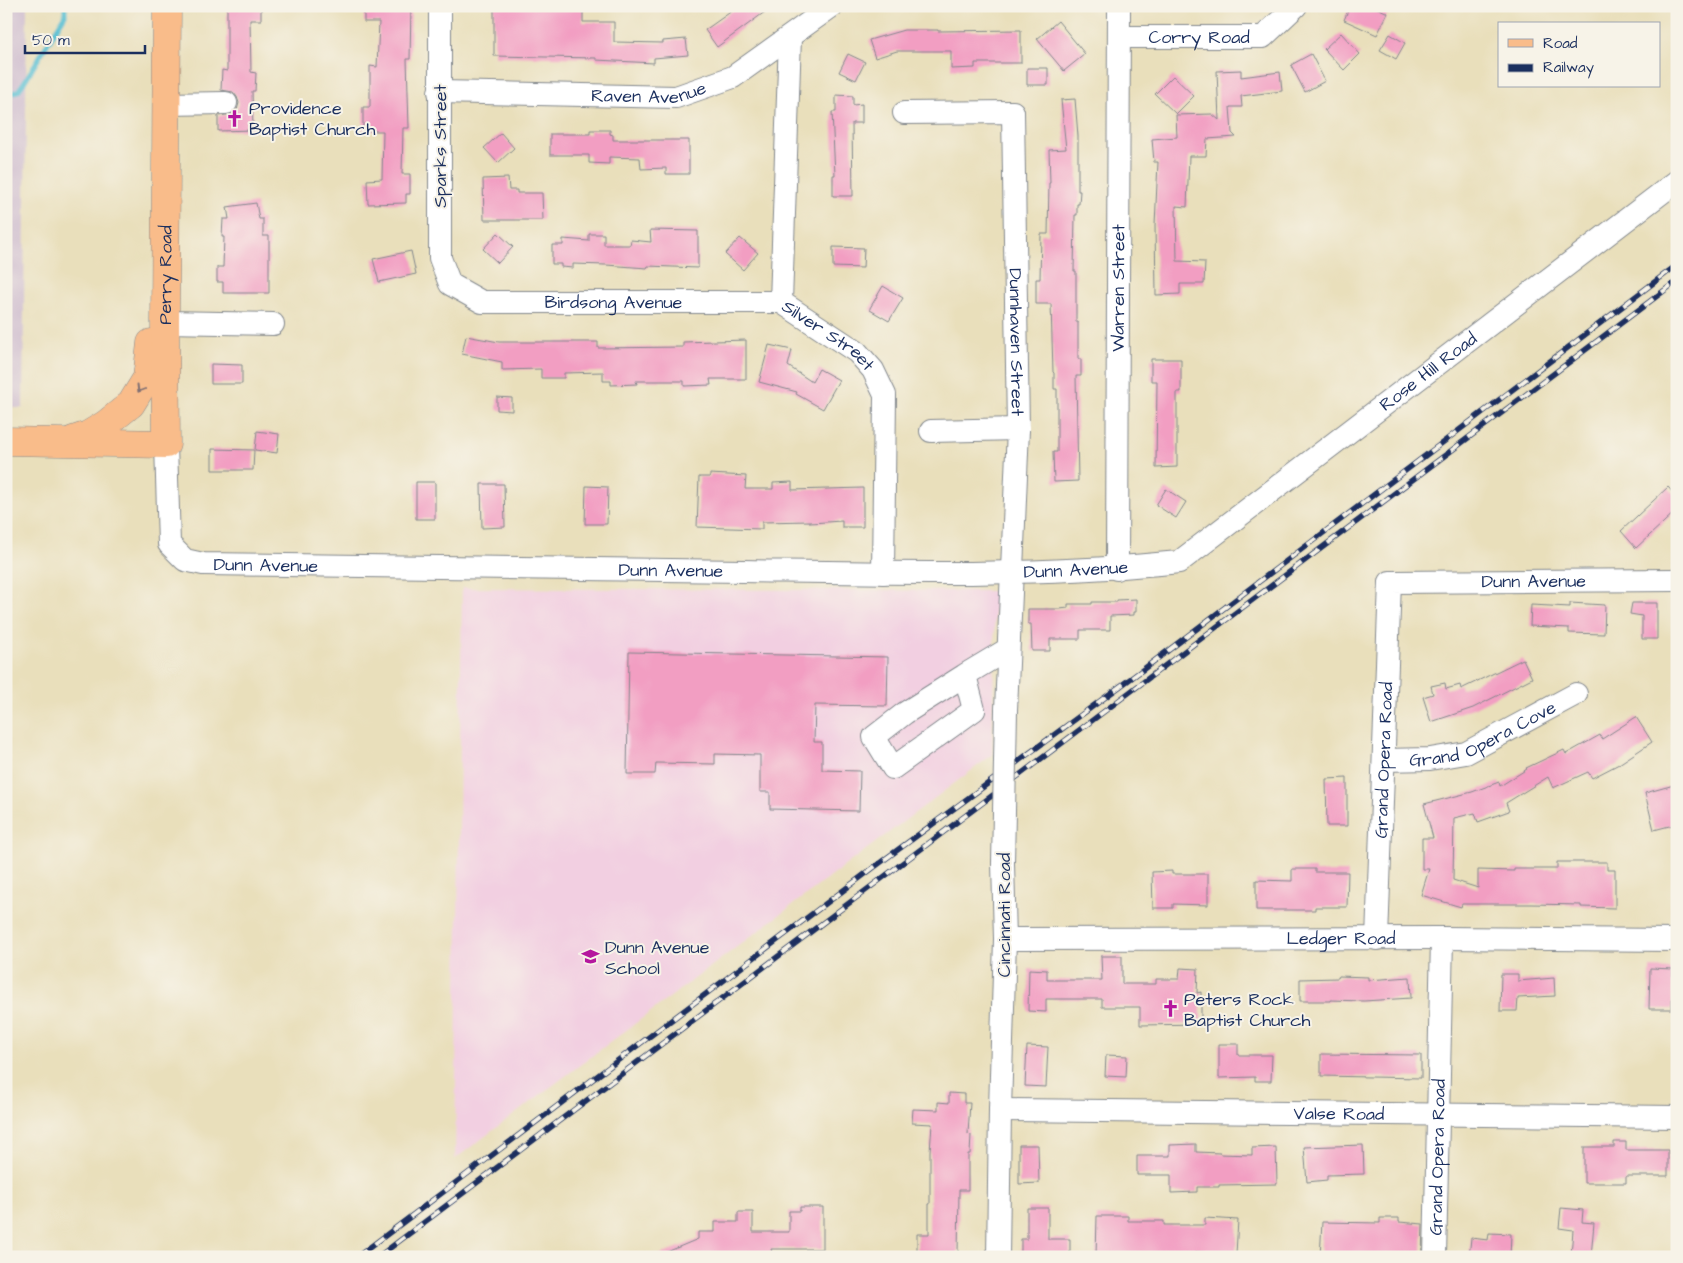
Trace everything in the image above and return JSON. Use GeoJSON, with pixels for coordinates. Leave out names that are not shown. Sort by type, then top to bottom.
{"type":"FeatureCollection","features":[{"type":"Feature","properties":{"kind":"main road","name":"Perry Road"},"geometry":{"type":"LineString","coordinates":[[166,444],[167,6]]}},
{"type":"Feature","properties":{"kind":"main road"},"geometry":{"type":"LineString","coordinates":[[64,442],[88,435],[106,424],[131,404],[147,378],[149,352],[165,274]]}},
{"type":"Feature","properties":{"kind":"main road"},"geometry":{"type":"LineString","coordinates":[[6,441],[166,444]]}},
{"type":"Feature","properties":{"kind":"street","name":"Sparks Street"},"geometry":{"type":"LineString","coordinates":[[440,6],[440,258],[450,284]]}},
{"type":"Feature","properties":{"kind":"street","name":"Raven Avenue"},"geometry":{"type":"LineString","coordinates":[[439,92],[676,97],[733,77],[832,6]]}},
{"type":"Feature","properties":{"kind":"street","name":"Warren Street"},"geometry":{"type":"LineString","coordinates":[[1117,568],[1119,6]]}},
{"type":"Feature","properties":{"kind":"street","name":"Corry Road"},"geometry":{"type":"LineString","coordinates":[[1120,37],[1263,38],[1296,6]]}},
{"type":"Feature","properties":{"kind":"street","name":"Silver Street"},"geometry":{"type":"LineString","coordinates":[[790,37],[782,302],[857,352],[873,370],[885,395],[883,573]]}},
{"type":"Feature","properties":{"kind":"street"},"geometry":{"type":"LineString","coordinates":[[166,104],[226,103]]}},
{"type":"Feature","properties":{"kind":"street","name":"Dunnhaven Street"},"geometry":{"type":"LineString","coordinates":[[904,113],[1013,112],[1018,430],[1011,572]]}},
{"type":"Feature","properties":{"kind":"street","name":"Rose Hill Road"},"geometry":{"type":"LineString","coordinates":[[1180,562],[1677,181]]}},
{"type":"Feature","properties":{"kind":"street","name":"Birdsong Avenue"},"geometry":{"type":"LineString","coordinates":[[450,284],[482,302],[782,302]]}},
{"type":"Feature","properties":{"kind":"street"},"geometry":{"type":"LineString","coordinates":[[165,322],[273,324]]}},
{"type":"Feature","properties":{"kind":"street"},"geometry":{"type":"LineString","coordinates":[[931,431],[1018,430]]}},
{"type":"Feature","properties":{"kind":"street","name":"Perry Road"},"geometry":{"type":"LineString","coordinates":[[166,444],[169,544]]}},
{"type":"Feature","properties":{"kind":"street","name":"Dunn Avenue"},"geometry":{"type":"LineString","coordinates":[[169,544],[184,560],[203,564],[883,573],[1011,572],[1117,568],[1180,562]]}},
{"type":"Feature","properties":{"kind":"street","name":"Cincinnati Road"},"geometry":{"type":"LineString","coordinates":[[998,1257],[1005,939],[1006,710],[1011,572]]}},
{"type":"Feature","properties":{"kind":"street","name":"Dunn Avenue"},"geometry":{"type":"LineString","coordinates":[[1390,582],[1677,580]]}},
{"type":"Feature","properties":{"kind":"street","name":"Grand Opera Road"},"geometry":{"type":"LineString","coordinates":[[1377,939],[1390,582]]}},
{"type":"Feature","properties":{"kind":"street"},"geometry":{"type":"LineString","coordinates":[[965,675],[974,710],[893,768],[874,737],[905,713],[965,675],[1008,649]]}},
{"type":"Feature","properties":{"kind":"street","name":"Grand Opera Cove"},"geometry":{"type":"LineString","coordinates":[[1384,760],[1430,759],[1466,753],[1576,694]]}},
{"type":"Feature","properties":{"kind":"street","name":"Grand Opera Road"},"geometry":{"type":"LineString","coordinates":[[1435,1257],[1442,938]]}},
{"type":"Feature","properties":{"kind":"street","name":"Ledger Road"},"geometry":{"type":"LineString","coordinates":[[1005,939],[1442,938],[1677,940]]}},
{"type":"Feature","properties":{"kind":"street","name":"Valse Road"},"geometry":{"type":"LineString","coordinates":[[1000,1110],[1677,1117]]}},
{"type":"Feature","properties":{"kind":"shaded area"},"geometry":{"type":"Polygon","coordinates":[[[6,6],[27,6],[23,408],[6,408],[6,6]]]}},
{"type":"Feature","properties":{"kind":"shaded area","name":"Dunn Avenue School"},"geometry":{"type":"Polygon","coordinates":[[[462,588],[995,591],[992,755],[455,1159],[462,588]]]}},
{"type":"Feature","properties":{"kind":"building"},"geometry":{"type":"Polygon","coordinates":[[[227,6],[261,6],[261,20],[250,20],[251,72],[256,73],[255,91],[252,91],[253,130],[218,131],[218,116],[233,114],[237,110],[239,103],[233,92],[221,90],[222,70],[227,71],[227,6]]]}},
{"type":"Feature","properties":{"kind":"building"},"geometry":{"type":"Polygon","coordinates":[[[364,6],[411,6],[410,59],[407,59],[409,128],[403,128],[402,174],[410,174],[410,194],[406,194],[406,203],[368,204],[367,180],[382,179],[383,131],[363,131],[363,107],[370,107],[370,66],[377,67],[379,22],[364,22],[364,6]]]}},
{"type":"Feature","properties":{"kind":"building"},"geometry":{"type":"Polygon","coordinates":[[[494,6],[583,6],[583,22],[614,22],[614,42],[663,43],[663,41],[686,39],[688,55],[654,58],[654,63],[596,60],[596,58],[494,56],[494,6]]]}},
{"type":"Feature","properties":{"kind":"building"},"geometry":{"type":"Polygon","coordinates":[[[739,6],[773,6],[717,47],[705,30],[739,6]]]}},
{"type":"Feature","properties":{"kind":"building"},"geometry":{"type":"Polygon","coordinates":[[[1350,6],[1373,6],[1388,13],[1377,35],[1344,20],[1350,6]]]}},
{"type":"Feature","properties":{"kind":"building"},"geometry":{"type":"Polygon","coordinates":[[[1058,21],[1085,54],[1064,71],[1037,39],[1058,21]]]}},
{"type":"Feature","properties":{"kind":"building"},"geometry":{"type":"Polygon","coordinates":[[[904,30],[1021,30],[1021,63],[975,63],[975,68],[951,69],[951,51],[897,51],[875,58],[869,40],[904,30]]]}},
{"type":"Feature","properties":{"kind":"building"},"geometry":{"type":"Polygon","coordinates":[[[1341,33],[1360,54],[1344,70],[1324,49],[1341,33]]]}},
{"type":"Feature","properties":{"kind":"building"},"geometry":{"type":"Polygon","coordinates":[[[1390,34],[1405,43],[1396,59],[1380,50],[1390,34]]]}},
{"type":"Feature","properties":{"kind":"building"},"geometry":{"type":"Polygon","coordinates":[[[848,54],[865,62],[856,80],[839,72],[848,54]]]}},
{"type":"Feature","properties":{"kind":"building"},"geometry":{"type":"Polygon","coordinates":[[[1311,54],[1325,81],[1305,92],[1291,65],[1311,54]]]}},
{"type":"Feature","properties":{"kind":"building"},"geometry":{"type":"Polygon","coordinates":[[[1027,68],[1048,68],[1048,85],[1027,85],[1027,68]]]}},
{"type":"Feature","properties":{"kind":"building"},"geometry":{"type":"Polygon","coordinates":[[[1241,70],[1241,77],[1280,72],[1282,91],[1241,96],[1242,107],[1230,107],[1232,133],[1236,137],[1207,139],[1206,156],[1189,156],[1187,207],[1176,206],[1177,261],[1205,262],[1204,284],[1180,284],[1180,294],[1156,295],[1155,225],[1158,162],[1154,162],[1152,139],[1177,137],[1176,115],[1212,114],[1219,120],[1217,71],[1241,70]]]}},
{"type":"Feature","properties":{"kind":"building"},"geometry":{"type":"Polygon","coordinates":[[[1173,76],[1194,96],[1176,114],[1155,94],[1173,76]]]}},
{"type":"Feature","properties":{"kind":"building"},"geometry":{"type":"Polygon","coordinates":[[[836,95],[853,96],[853,105],[862,104],[862,123],[852,123],[853,196],[833,196],[833,175],[835,175],[832,112],[836,112],[836,95]]]}},
{"type":"Feature","properties":{"kind":"building"},"geometry":{"type":"Polygon","coordinates":[[[1075,99],[1078,136],[1078,191],[1080,191],[1077,215],[1075,215],[1074,271],[1076,271],[1078,359],[1081,359],[1081,376],[1076,376],[1078,481],[1054,482],[1053,452],[1057,452],[1057,389],[1054,389],[1051,304],[1036,304],[1036,279],[1040,279],[1041,234],[1048,234],[1049,150],[1066,149],[1061,100],[1075,99]]]}},
{"type":"Feature","properties":{"kind":"building"},"geometry":{"type":"Polygon","coordinates":[[[590,130],[610,130],[613,140],[689,140],[689,174],[666,174],[666,168],[641,169],[640,158],[609,157],[609,164],[589,163],[589,155],[550,155],[550,134],[590,134],[590,130]]]}},
{"type":"Feature","properties":{"kind":"building"},"geometry":{"type":"Polygon","coordinates":[[[501,133],[514,148],[498,163],[484,148],[501,133]]]}},
{"type":"Feature","properties":{"kind":"building"},"geometry":{"type":"Polygon","coordinates":[[[508,178],[509,190],[517,190],[517,193],[542,193],[543,220],[484,220],[483,179],[508,178]]]}},
{"type":"Feature","properties":{"kind":"building"},"geometry":{"type":"Polygon","coordinates":[[[256,203],[259,219],[263,219],[263,236],[269,236],[269,293],[223,293],[223,282],[217,282],[217,267],[223,267],[223,219],[229,219],[227,207],[256,203]]]}},
{"type":"Feature","properties":{"kind":"building"},"geometry":{"type":"Polygon","coordinates":[[[650,230],[698,231],[698,268],[648,266],[647,268],[573,264],[573,268],[561,267],[561,264],[552,264],[552,245],[563,245],[563,239],[589,241],[589,234],[604,234],[604,245],[630,245],[631,240],[651,242],[650,230]]]}},
{"type":"Feature","properties":{"kind":"building"},"geometry":{"type":"Polygon","coordinates":[[[498,233],[513,247],[498,263],[483,249],[498,233]]]}},
{"type":"Feature","properties":{"kind":"building"},"geometry":{"type":"Polygon","coordinates":[[[740,238],[758,253],[743,270],[725,254],[740,238]]]}},
{"type":"Feature","properties":{"kind":"building"},"geometry":{"type":"Polygon","coordinates":[[[833,247],[864,248],[863,268],[833,267],[833,247]]]}},
{"type":"Feature","properties":{"kind":"building"},"geometry":{"type":"Polygon","coordinates":[[[411,251],[416,274],[379,282],[373,259],[411,251]]]}},
{"type":"Feature","properties":{"kind":"building"},"geometry":{"type":"Polygon","coordinates":[[[883,286],[903,298],[889,321],[870,310],[883,286]]]}},
{"type":"Feature","properties":{"kind":"building"},"geometry":{"type":"Polygon","coordinates":[[[466,336],[499,342],[598,342],[598,348],[683,347],[683,342],[746,340],[746,379],[710,379],[711,385],[684,386],[684,381],[636,381],[637,384],[611,385],[611,381],[603,381],[603,372],[564,373],[564,378],[541,378],[541,369],[502,370],[502,362],[462,354],[466,336]]]}},
{"type":"Feature","properties":{"kind":"building"},"geometry":{"type":"Polygon","coordinates":[[[769,345],[792,350],[788,366],[812,382],[819,369],[839,380],[823,409],[796,394],[797,392],[759,382],[769,345]]]}},
{"type":"Feature","properties":{"kind":"building"},"geometry":{"type":"Polygon","coordinates":[[[1151,359],[1181,359],[1181,392],[1177,392],[1177,467],[1156,468],[1157,381],[1151,381],[1151,359]]]}},
{"type":"Feature","properties":{"kind":"building"},"geometry":{"type":"Polygon","coordinates":[[[211,364],[242,365],[242,384],[211,384],[211,364]]]}},
{"type":"Feature","properties":{"kind":"building"},"geometry":{"type":"Polygon","coordinates":[[[497,397],[512,398],[512,411],[497,410],[497,397]]]}},
{"type":"Feature","properties":{"kind":"building"},"geometry":{"type":"Polygon","coordinates":[[[257,431],[279,434],[277,453],[255,450],[257,431]]]}},
{"type":"Feature","properties":{"kind":"building"},"geometry":{"type":"Polygon","coordinates":[[[212,449],[254,450],[253,470],[212,470],[212,449]]]}},
{"type":"Feature","properties":{"kind":"building"},"geometry":{"type":"Polygon","coordinates":[[[710,474],[746,476],[745,489],[773,489],[773,483],[792,482],[792,490],[863,488],[863,527],[842,527],[842,521],[810,523],[810,521],[762,522],[762,529],[697,527],[699,477],[710,477],[710,474]]]}},
{"type":"Feature","properties":{"kind":"building"},"geometry":{"type":"Polygon","coordinates":[[[416,482],[435,482],[435,519],[416,519],[416,482]]]}},
{"type":"Feature","properties":{"kind":"building"},"geometry":{"type":"Polygon","coordinates":[[[481,484],[504,484],[505,527],[482,528],[481,484]]]}},
{"type":"Feature","properties":{"kind":"building"},"geometry":{"type":"Polygon","coordinates":[[[586,486],[608,487],[607,524],[585,524],[586,486]]]}},
{"type":"Feature","properties":{"kind":"building"},"geometry":{"type":"Polygon","coordinates":[[[1668,487],[1677,497],[1677,510],[1636,548],[1621,531],[1668,487]]]}},
{"type":"Feature","properties":{"kind":"building"},"geometry":{"type":"Polygon","coordinates":[[[1166,489],[1186,502],[1176,518],[1156,505],[1166,489]]]}},
{"type":"Feature","properties":{"kind":"building"},"geometry":{"type":"Polygon","coordinates":[[[1136,599],[1136,612],[1134,612],[1134,615],[1110,616],[1110,630],[1080,630],[1080,639],[1050,639],[1050,651],[1032,651],[1031,624],[1028,624],[1028,609],[1060,609],[1068,608],[1068,604],[1092,604],[1092,602],[1117,602],[1117,600],[1136,599]]]}},
{"type":"Feature","properties":{"kind":"building"},"geometry":{"type":"Polygon","coordinates":[[[1570,603],[1605,605],[1604,634],[1569,633],[1569,628],[1530,626],[1531,605],[1570,607],[1570,603]]]}},
{"type":"Feature","properties":{"kind":"building"},"geometry":{"type":"Polygon","coordinates":[[[1632,603],[1657,603],[1657,639],[1642,639],[1642,616],[1630,614],[1632,603]]]}},
{"type":"Feature","properties":{"kind":"building"},"geometry":{"type":"Polygon","coordinates":[[[629,652],[888,657],[887,706],[815,705],[814,742],[822,742],[822,770],[860,771],[859,811],[770,809],[770,792],[760,792],[760,755],[715,754],[715,764],[656,763],[655,774],[627,774],[629,652]]]}},
{"type":"Feature","properties":{"kind":"building"},"geometry":{"type":"Polygon","coordinates":[[[1523,659],[1532,678],[1473,708],[1431,722],[1423,697],[1433,694],[1431,686],[1445,683],[1446,689],[1460,685],[1461,689],[1523,659]]]}},
{"type":"Feature","properties":{"kind":"building"},"geometry":{"type":"Polygon","coordinates":[[[1636,717],[1652,742],[1619,764],[1592,778],[1588,772],[1553,788],[1548,777],[1506,803],[1509,811],[1478,822],[1475,813],[1454,818],[1453,880],[1478,888],[1478,870],[1557,869],[1557,862],[1607,862],[1607,870],[1615,870],[1615,908],[1531,904],[1462,904],[1461,907],[1421,895],[1429,869],[1422,869],[1422,838],[1433,838],[1424,804],[1472,792],[1499,782],[1500,786],[1526,768],[1564,750],[1566,754],[1600,735],[1602,739],[1636,717]]]}},
{"type":"Feature","properties":{"kind":"building"},"geometry":{"type":"Polygon","coordinates":[[[1347,778],[1347,826],[1327,826],[1326,779],[1347,778]]]}},
{"type":"Feature","properties":{"kind":"building"},"geometry":{"type":"Polygon","coordinates":[[[1674,785],[1677,797],[1677,824],[1654,830],[1645,793],[1674,785]]]}},
{"type":"Feature","properties":{"kind":"building"},"geometry":{"type":"Polygon","coordinates":[[[1292,869],[1315,869],[1315,872],[1348,872],[1347,907],[1315,907],[1315,910],[1256,910],[1256,880],[1292,881],[1292,869]]]}},
{"type":"Feature","properties":{"kind":"building"},"geometry":{"type":"Polygon","coordinates":[[[1172,871],[1172,874],[1208,874],[1208,905],[1173,904],[1173,908],[1153,908],[1152,872],[1172,871]]]}},
{"type":"Feature","properties":{"kind":"building"},"geometry":{"type":"Polygon","coordinates":[[[1101,956],[1122,956],[1122,984],[1156,984],[1156,979],[1179,979],[1180,968],[1198,969],[1197,993],[1201,992],[1201,1024],[1140,1025],[1140,1007],[1102,1007],[1102,999],[1046,999],[1046,1012],[1028,1011],[1029,969],[1047,970],[1047,980],[1102,980],[1101,956]]]}},
{"type":"Feature","properties":{"kind":"building"},"geometry":{"type":"Polygon","coordinates":[[[1650,968],[1673,969],[1672,1009],[1649,1009],[1650,968]]]}},
{"type":"Feature","properties":{"kind":"building"},"geometry":{"type":"Polygon","coordinates":[[[1501,974],[1518,974],[1518,981],[1554,978],[1555,996],[1518,998],[1517,1011],[1500,1011],[1501,974]]]}},
{"type":"Feature","properties":{"kind":"building"},"geometry":{"type":"Polygon","coordinates":[[[1339,976],[1368,977],[1368,980],[1410,977],[1411,998],[1364,1001],[1300,1001],[1300,979],[1338,978],[1339,976]]]}},
{"type":"Feature","properties":{"kind":"building"},"geometry":{"type":"Polygon","coordinates":[[[1219,1044],[1238,1044],[1238,1055],[1272,1055],[1271,1081],[1255,1081],[1255,1077],[1219,1078],[1219,1044]]]}},
{"type":"Feature","properties":{"kind":"building"},"geometry":{"type":"Polygon","coordinates":[[[1027,1046],[1048,1047],[1046,1087],[1025,1086],[1027,1046]]]}},
{"type":"Feature","properties":{"kind":"building"},"geometry":{"type":"Polygon","coordinates":[[[1321,1054],[1421,1055],[1421,1078],[1321,1076],[1321,1054]]]}},
{"type":"Feature","properties":{"kind":"building"},"geometry":{"type":"Polygon","coordinates":[[[1106,1055],[1127,1056],[1126,1077],[1105,1076],[1106,1055]]]}},
{"type":"Feature","properties":{"kind":"building"},"geometry":{"type":"Polygon","coordinates":[[[949,1093],[964,1094],[964,1103],[970,1103],[968,1134],[971,1135],[970,1154],[968,1154],[968,1190],[959,1190],[958,1254],[917,1254],[917,1234],[929,1234],[932,1124],[912,1123],[913,1109],[938,1110],[938,1102],[949,1103],[949,1093]]]}},
{"type":"Feature","properties":{"kind":"building"},"geometry":{"type":"Polygon","coordinates":[[[1614,1142],[1626,1142],[1626,1150],[1668,1150],[1668,1176],[1626,1176],[1626,1183],[1584,1183],[1584,1147],[1614,1147],[1614,1142]]]}},
{"type":"Feature","properties":{"kind":"building"},"geometry":{"type":"Polygon","coordinates":[[[1196,1144],[1196,1152],[1220,1154],[1252,1155],[1252,1148],[1276,1147],[1277,1184],[1219,1185],[1219,1187],[1197,1187],[1197,1192],[1171,1193],[1171,1175],[1137,1175],[1137,1156],[1170,1156],[1170,1145],[1196,1144]]]}},
{"type":"Feature","properties":{"kind":"building"},"geometry":{"type":"Polygon","coordinates":[[[1019,1145],[1038,1145],[1039,1183],[1019,1184],[1019,1145]]]}},
{"type":"Feature","properties":{"kind":"building"},"geometry":{"type":"Polygon","coordinates":[[[1363,1145],[1364,1174],[1327,1175],[1327,1180],[1307,1182],[1304,1147],[1363,1145]]]}},
{"type":"Feature","properties":{"kind":"building"},"geometry":{"type":"Polygon","coordinates":[[[800,1207],[823,1207],[823,1249],[771,1249],[772,1253],[763,1253],[763,1256],[655,1257],[698,1239],[698,1232],[715,1232],[715,1222],[738,1222],[738,1212],[753,1212],[753,1232],[789,1232],[789,1211],[800,1211],[800,1207]]]}},
{"type":"Feature","properties":{"kind":"building"},"geometry":{"type":"Polygon","coordinates":[[[1027,1208],[1048,1208],[1048,1239],[1070,1239],[1070,1257],[1021,1257],[1021,1239],[1027,1239],[1027,1208]]]}},
{"type":"Feature","properties":{"kind":"building"},"geometry":{"type":"Polygon","coordinates":[[[1561,1208],[1583,1210],[1582,1222],[1594,1223],[1591,1257],[1571,1255],[1573,1230],[1559,1228],[1561,1208]]]}},
{"type":"Feature","properties":{"kind":"building"},"geometry":{"type":"Polygon","coordinates":[[[1097,1216],[1128,1216],[1128,1221],[1164,1221],[1164,1225],[1205,1225],[1205,1218],[1238,1220],[1236,1254],[1195,1252],[1195,1257],[1096,1256],[1097,1216]]]}},
{"type":"Feature","properties":{"kind":"building"},"geometry":{"type":"Polygon","coordinates":[[[1380,1218],[1399,1218],[1399,1222],[1423,1224],[1422,1256],[1320,1257],[1322,1222],[1380,1223],[1380,1218]]]}},
{"type":"Feature","properties":{"kind":"building"},"geometry":{"type":"Polygon","coordinates":[[[1489,1233],[1511,1234],[1510,1257],[1469,1257],[1471,1238],[1488,1240],[1489,1233]]]}},
{"type":"Feature","properties":{"kind":"waterway"},"geometry":{"type":"LineString","coordinates":[[6,95],[18,91],[23,84],[65,15],[65,6]]}},
{"type":"Feature","properties":{"kind":"railway"},"geometry":{"type":"LineString","coordinates":[[357,1257],[873,868],[1145,668],[1677,265]]}},
{"type":"Feature","properties":{"kind":"railway"},"geometry":{"type":"LineString","coordinates":[[378,1257],[1677,281]]}},
{"type":"Feature","properties":{"kind":"place","name":"Providence Baptist Church"},"geometry":{"type":"Point","coordinates":[235,118]}},
{"type":"Feature","properties":{"kind":"place","name":"Dunn Avenue School"},"geometry":{"type":"Point","coordinates":[591,957]}},
{"type":"Feature","properties":{"kind":"place","name":"Peters Rock Baptist Church"},"geometry":{"type":"Point","coordinates":[1170,1009]}}]}
